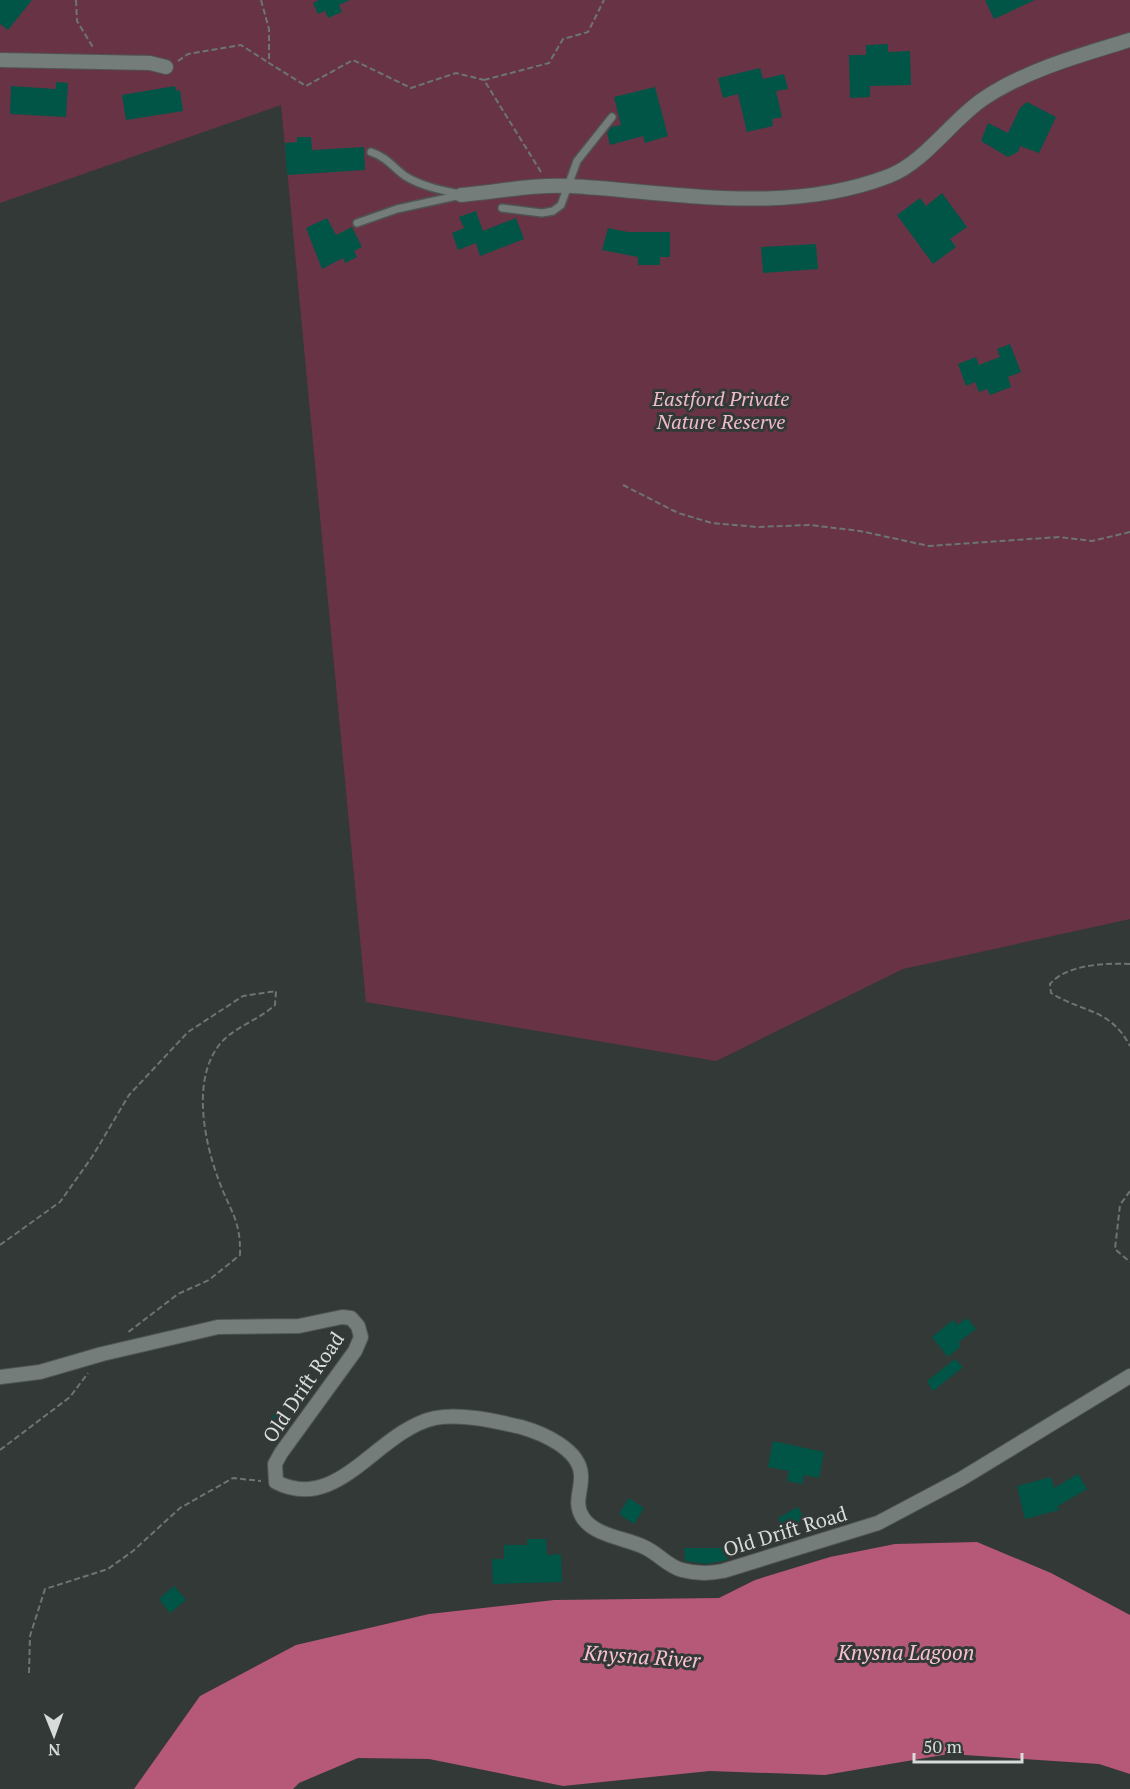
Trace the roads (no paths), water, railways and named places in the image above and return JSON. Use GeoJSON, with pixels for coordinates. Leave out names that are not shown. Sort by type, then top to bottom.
{"type":"FeatureCollection","features":[{"type":"Feature","properties":{"kind":"street"},"geometry":{"type":"LineString","coordinates":[[461,195],[568,186],[679,197],[746,200],[807,196],[850,188],[890,176],[906,166],[982,99],[1017,81],[1130,40]]}},
{"type":"Feature","properties":{"kind":"street"},"geometry":{"type":"LineString","coordinates":[[0,60],[150,63],[166,67]]}},
{"type":"Feature","properties":{"kind":"street","name":"Old Drift Road"},"geometry":{"type":"LineString","coordinates":[[0,1377],[40,1372],[102,1354],[218,1327],[299,1326],[342,1317],[351,1318],[358,1326],[361,1336],[355,1351],[281,1454],[275,1464],[276,1482],[291,1490],[329,1487],[407,1430],[435,1418],[495,1421],[524,1428],[568,1449],[579,1464],[581,1474],[578,1508],[584,1520],[595,1530],[645,1547],[670,1566],[703,1574],[723,1571],[878,1522],[961,1479],[1130,1376]]}},
{"type":"Feature","properties":{"kind":"lane"},"geometry":{"type":"LineString","coordinates":[[501,208],[542,213],[553,211],[561,205],[578,161],[612,117]]}},
{"type":"Feature","properties":{"kind":"lane"},"geometry":{"type":"LineString","coordinates":[[371,152],[383,156],[404,175],[416,182],[461,195]]}},
{"type":"Feature","properties":{"kind":"lane"},"geometry":{"type":"LineString","coordinates":[[357,223],[397,209],[461,195]]}},
{"type":"Feature","properties":{"kind":"water","name":"Knysna Lagoon"},"geometry":{"type":"Polygon","coordinates":[[[977,1542],[1051,1573],[1130,1615],[1130,1774],[1099,1764],[949,1754],[825,1775],[710,1771],[563,1786],[429,1759],[358,1758],[299,1783],[293,1789],[134,1789],[200,1696],[296,1645],[429,1614],[554,1600],[719,1598],[755,1580],[830,1557],[895,1544],[977,1542]]]}},
{"type":"Feature","properties":{"kind":"park label","name":"Eastford Private Nature Reserve"},"geometry":{"type":"Point","coordinates":[721,410]}},
{"type":"Feature","properties":{"kind":"water label","name":"Knysna River"},"geometry":{"type":"Point","coordinates":[642,1656]}}]}
